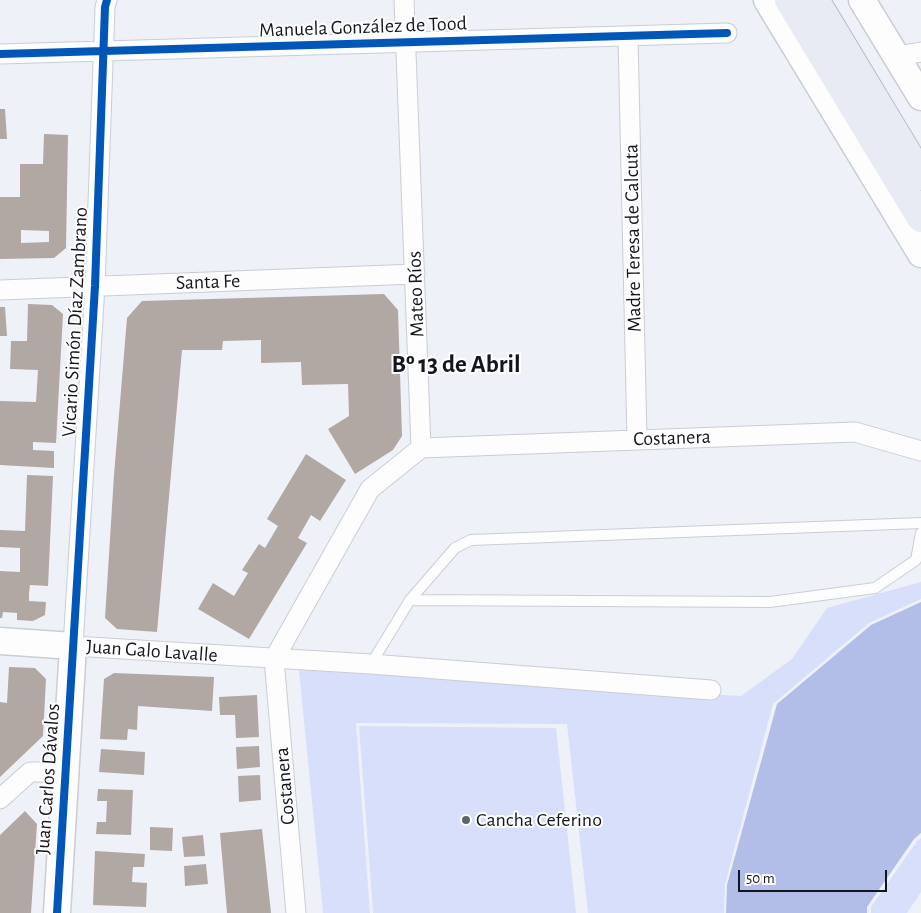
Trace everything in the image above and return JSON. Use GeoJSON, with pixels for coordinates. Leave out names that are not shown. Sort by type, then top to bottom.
{"type":"FeatureCollection","features":[{"type":"Feature","properties":{"kind":"highway"},"geometry":{"type":"LineString","coordinates":[[789,0],[921,218]]}},
{"type":"Feature","properties":{"kind":"highway"},"geometry":{"type":"LineString","coordinates":[[816,0],[921,176]]}},
{"type":"Feature","properties":{"kind":"street","name":"Vicario Simón Díaz Zambrano"},"geometry":{"type":"LineString","coordinates":[[73,646],[95,286],[105,7],[107,0]]}},
{"type":"Feature","properties":{"kind":"street","name":"Mateo Ríos"},"geometry":{"type":"LineString","coordinates":[[404,0],[416,274],[421,448]]}},
{"type":"Feature","properties":{"kind":"street"},"geometry":{"type":"LineString","coordinates":[[767,0],[921,254]]}},
{"type":"Feature","properties":{"kind":"street"},"geometry":{"type":"LineString","coordinates":[[862,0],[909,54],[921,97]]}},
{"type":"Feature","properties":{"kind":"street","name":"Manuela González de Tood"},"geometry":{"type":"LineString","coordinates":[[0,54],[726,33]]}},
{"type":"Feature","properties":{"kind":"street","name":"Madre Teresa de Calcuta"},"geometry":{"type":"LineString","coordinates":[[628,37],[638,439]]}},
{"type":"Feature","properties":{"kind":"street","name":"Santa Fe"},"geometry":{"type":"LineString","coordinates":[[0,290],[416,274]]}},
{"type":"Feature","properties":{"kind":"street","name":"Costanera"},"geometry":{"type":"LineString","coordinates":[[421,448],[856,432],[921,451]]}},
{"type":"Feature","properties":{"kind":"street"},"geometry":{"type":"LineString","coordinates":[[274,659],[370,489],[421,448]]}},
{"type":"Feature","properties":{"kind":"street","name":"Juan Galo Lavalle"},"geometry":{"type":"LineString","coordinates":[[0,642],[371,664],[711,690]]}},
{"type":"Feature","properties":{"kind":"street","name":"Juan Carlos Dávalos"},"geometry":{"type":"LineString","coordinates":[[56,913],[73,646]]}},
{"type":"Feature","properties":{"kind":"street","name":"Costanera"},"geometry":{"type":"LineString","coordinates":[[274,659],[296,913]]}},
{"type":"Feature","properties":{"kind":"street"},"geometry":{"type":"LineString","coordinates":[[0,799],[30,772],[65,772]]}},
{"type":"Feature","properties":{"kind":"lane"},"geometry":{"type":"LineString","coordinates":[[371,664],[410,600],[455,548],[471,540],[921,523]]}},
{"type":"Feature","properties":{"kind":"lane"},"geometry":{"type":"LineString","coordinates":[[410,600],[770,602],[875,588],[916,560],[921,533]]}},
{"type":"Feature","properties":{"kind":"shaded area"},"geometry":{"type":"Polygon","coordinates":[[[921,582],[921,599],[869,623],[773,704],[725,884],[724,913],[588,913],[567,724],[356,723],[370,913],[323,913],[299,670],[741,696],[792,659],[827,608],[921,582]]]}},
{"type":"Feature","properties":{"kind":"shaded area"},"geometry":{"type":"Polygon","coordinates":[[[921,602],[921,833],[914,839],[867,907],[867,913],[726,913],[727,885],[777,704],[871,625],[921,602]]]}},
{"type":"Feature","properties":{"kind":"shaded area","name":"Cancha Ceferino"},"geometry":{"type":"Polygon","coordinates":[[[359,726],[556,728],[576,913],[373,913],[359,726]]]}},
{"type":"Feature","properties":{"kind":"shaded area"},"geometry":{"type":"Polygon","coordinates":[[[921,838],[921,892],[907,913],[871,913],[871,907],[921,838]]]}},
{"type":"Feature","properties":{"kind":"building"},"geometry":{"type":"Polygon","coordinates":[[[0,109],[5,109],[7,139],[0,139],[0,109]]]}},
{"type":"Feature","properties":{"kind":"building"},"geometry":{"type":"Polygon","coordinates":[[[44,134],[68,135],[66,248],[54,258],[0,259],[0,197],[20,197],[20,164],[43,164],[44,134]],[[21,230],[21,243],[49,242],[49,231],[21,230]]]}},
{"type":"Feature","properties":{"kind":"building"},"geometry":{"type":"Polygon","coordinates":[[[384,294],[398,310],[402,436],[393,450],[355,474],[328,429],[349,416],[348,384],[302,385],[301,362],[261,363],[261,340],[223,341],[222,350],[182,350],[157,632],[117,629],[105,618],[127,318],[142,301],[384,294]]]}},
{"type":"Feature","properties":{"kind":"building"},"geometry":{"type":"Polygon","coordinates":[[[28,304],[52,305],[63,314],[56,443],[33,442],[33,450],[54,451],[54,468],[0,465],[0,401],[36,402],[38,370],[10,369],[11,341],[27,341],[28,304]]]}},
{"type":"Feature","properties":{"kind":"building"},"geometry":{"type":"Polygon","coordinates":[[[0,307],[5,307],[7,336],[0,336],[0,307]]]}},
{"type":"Feature","properties":{"kind":"building"},"geometry":{"type":"Polygon","coordinates":[[[306,454],[346,480],[320,521],[311,515],[298,538],[307,543],[249,639],[198,609],[213,583],[234,596],[248,573],[242,570],[259,544],[265,548],[278,526],[267,519],[306,454]]]}},
{"type":"Feature","properties":{"kind":"building"},"geometry":{"type":"Polygon","coordinates":[[[27,475],[53,476],[48,586],[30,585],[29,593],[29,601],[46,602],[45,615],[33,621],[17,620],[17,613],[3,612],[2,618],[0,618],[0,571],[20,572],[20,548],[0,547],[0,530],[25,531],[27,475]]]}},
{"type":"Feature","properties":{"kind":"building"},"geometry":{"type":"Polygon","coordinates":[[[9,667],[35,668],[46,679],[43,736],[0,777],[0,702],[7,703],[9,667]]]}},
{"type":"Feature","properties":{"kind":"building"},"geometry":{"type":"Polygon","coordinates":[[[114,673],[214,677],[212,711],[138,706],[137,730],[128,729],[127,740],[100,739],[104,679],[114,673]]]}},
{"type":"Feature","properties":{"kind":"building"},"geometry":{"type":"Polygon","coordinates":[[[257,695],[259,737],[236,738],[235,715],[220,715],[219,697],[257,695]]]}},
{"type":"Feature","properties":{"kind":"building"},"geometry":{"type":"Polygon","coordinates":[[[259,746],[260,767],[237,769],[236,747],[259,746]]]}},
{"type":"Feature","properties":{"kind":"building"},"geometry":{"type":"Polygon","coordinates":[[[101,749],[145,752],[144,775],[99,772],[101,749]]]}},
{"type":"Feature","properties":{"kind":"building"},"geometry":{"type":"Polygon","coordinates":[[[260,775],[261,800],[239,802],[238,776],[260,775]]]}},
{"type":"Feature","properties":{"kind":"building"},"geometry":{"type":"Polygon","coordinates":[[[98,789],[133,790],[131,835],[96,834],[97,822],[106,822],[107,801],[97,801],[98,789]]]}},
{"type":"Feature","properties":{"kind":"building"},"geometry":{"type":"Polygon","coordinates":[[[25,811],[37,824],[31,913],[0,913],[0,835],[25,811]]]}},
{"type":"Feature","properties":{"kind":"building"},"geometry":{"type":"Polygon","coordinates":[[[150,827],[173,828],[172,851],[150,850],[150,827]]]}},
{"type":"Feature","properties":{"kind":"building"},"geometry":{"type":"Polygon","coordinates":[[[262,829],[271,913],[227,913],[220,833],[262,829]]]}},
{"type":"Feature","properties":{"kind":"building"},"geometry":{"type":"Polygon","coordinates":[[[203,835],[205,856],[184,857],[182,837],[203,835]]]}},
{"type":"Feature","properties":{"kind":"building"},"geometry":{"type":"Polygon","coordinates":[[[95,851],[145,854],[144,867],[133,867],[132,882],[147,883],[146,907],[93,905],[95,851]]]}},
{"type":"Feature","properties":{"kind":"building"},"geometry":{"type":"Polygon","coordinates":[[[206,864],[208,884],[185,886],[184,866],[206,864]]]}},
{"type":"Feature","properties":{"kind":"cycle path"},"geometry":{"type":"LineString","coordinates":[[57,913],[95,286],[105,7],[107,0]]}},
{"type":"Feature","properties":{"kind":"cycle path"},"geometry":{"type":"LineString","coordinates":[[0,54],[727,33]]}},
{"type":"Feature","properties":{"kind":"place","name":"Cancha Ceferino"},"geometry":{"type":"Point","coordinates":[466,820]}},
{"type":"Feature","properties":{"kind":"district","name":"Bº 13 de Abril"},"geometry":{"type":"Point","coordinates":[456,364]}}]}
